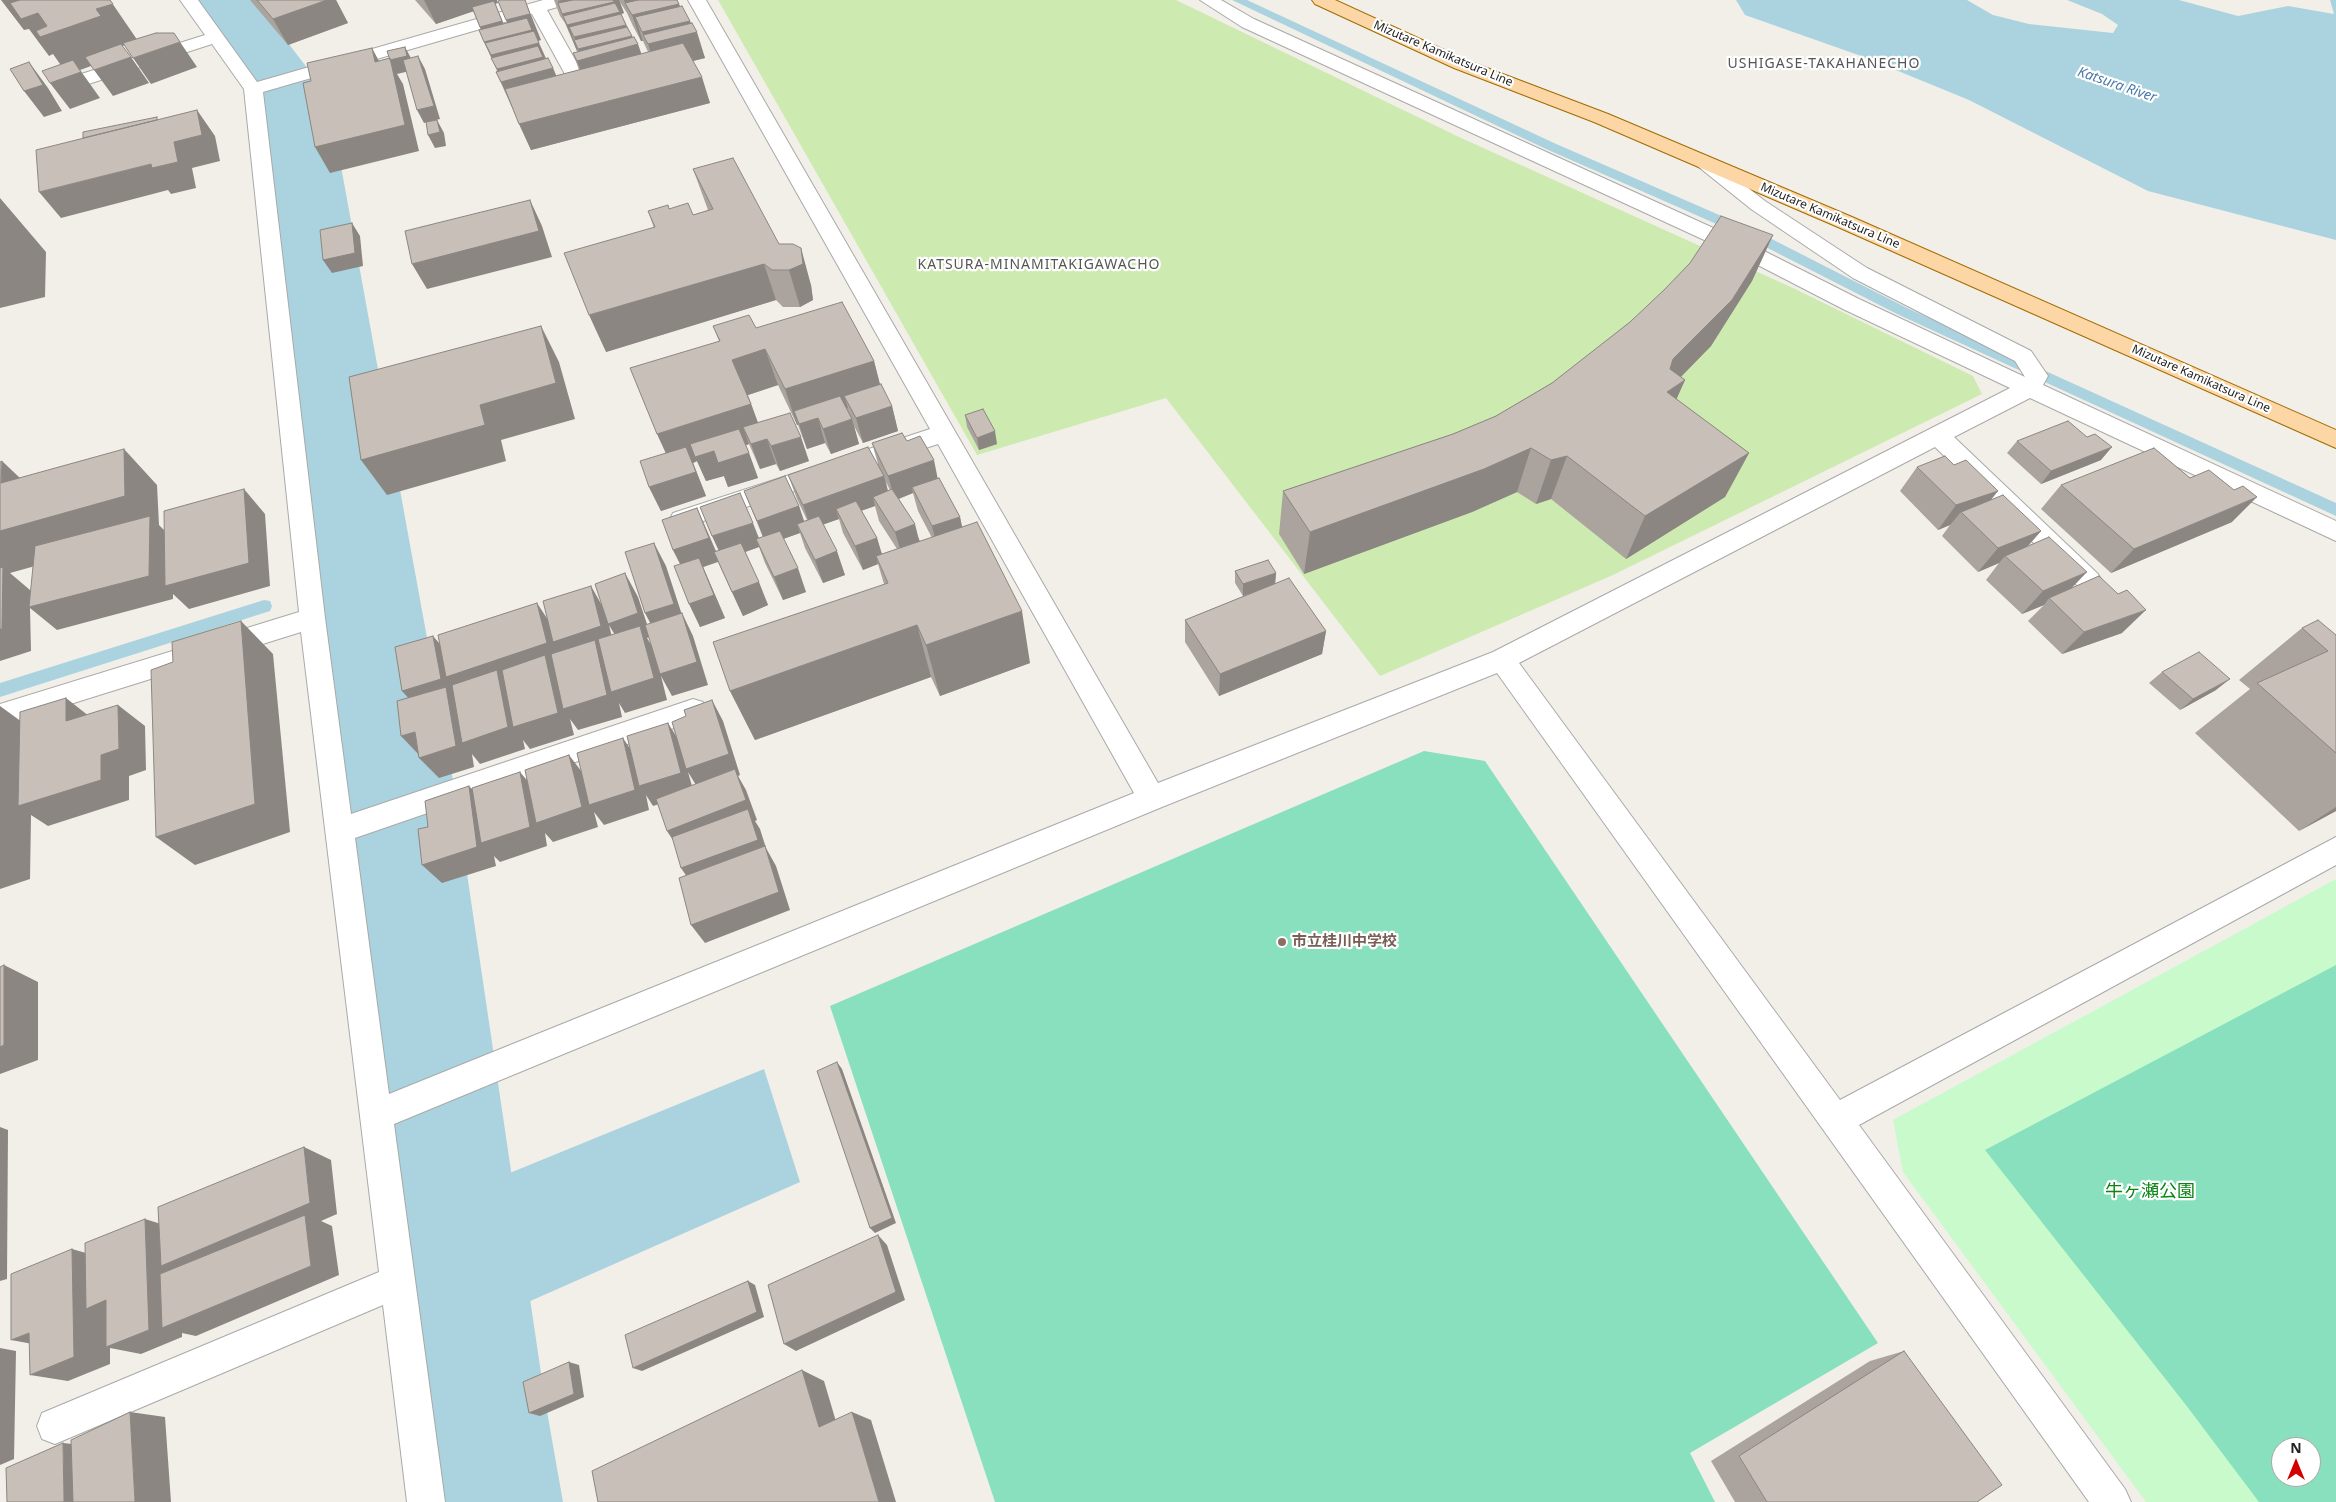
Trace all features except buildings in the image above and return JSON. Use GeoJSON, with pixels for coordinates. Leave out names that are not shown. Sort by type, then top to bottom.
{"type":"FeatureCollection","features":[{"type":"Feature","properties":{"kind":"main road","name":"Mizutare Kamikatsura Line"},"geometry":{"type":"LineString","coordinates":[[1321,0],[1460,64],[1601,118],[1700,160],[2336,440]]}},
{"type":"Feature","properties":{"kind":"street"},"geometry":{"type":"LineString","coordinates":[[189,0],[216,37],[259,87],[312,618],[426,1502]]}},
{"type":"Feature","properties":{"kind":"street"},"geometry":{"type":"LineString","coordinates":[[259,87],[562,0]]}},
{"type":"Feature","properties":{"kind":"street"},"geometry":{"type":"LineString","coordinates":[[697,0],[944,433],[998,548],[1152,798]]}},
{"type":"Feature","properties":{"kind":"street"},"geometry":{"type":"LineString","coordinates":[[1209,0],[1248,23],[1759,257],[1851,304],[2034,382],[2336,532]]}},
{"type":"Feature","properties":{"kind":"street"},"geometry":{"type":"LineString","coordinates":[[537,7],[573,72]]}},
{"type":"Feature","properties":{"kind":"street"},"geometry":{"type":"LineString","coordinates":[[66,85],[216,37]]}},
{"type":"Feature","properties":{"kind":"street"},"geometry":{"type":"LineString","coordinates":[[1700,160],[1758,205],[1860,273],[2023,356],[2034,382]]}},
{"type":"Feature","properties":{"kind":"street"},"geometry":{"type":"LineString","coordinates":[[377,1115],[1152,798],[1502,660],[1938,436],[2034,382]]}},
{"type":"Feature","properties":{"kind":"street"},"geometry":{"type":"LineString","coordinates":[[682,519],[944,433]]}},
{"type":"Feature","properties":{"kind":"street"},"geometry":{"type":"LineString","coordinates":[[1938,436],[2089,581]]}},
{"type":"Feature","properties":{"kind":"street"},"geometry":{"type":"LineString","coordinates":[[0,715],[312,618]]}},
{"type":"Feature","properties":{"kind":"street"},"geometry":{"type":"LineString","coordinates":[[1502,660],[2112,1502]]}},
{"type":"Feature","properties":{"kind":"street"},"geometry":{"type":"LineString","coordinates":[[340,830],[693,710]]}},
{"type":"Feature","properties":{"kind":"street"},"geometry":{"type":"LineString","coordinates":[[1836,1120],[2336,850]]}},
{"type":"Feature","properties":{"kind":"street"},"geometry":{"type":"LineString","coordinates":[[55,1426],[398,1282]]}},
{"type":"Feature","properties":{"kind":"green space"},"geometry":{"type":"Polygon","coordinates":[[[718,0],[1176,0],[1459,137],[1793,288],[1973,376],[1982,394],[1613,575],[1380,676],[1166,398],[977,455],[718,0]]]}},
{"type":"Feature","properties":{"kind":"green space","name":"市立桂川中学校"},"geometry":{"type":"Polygon","coordinates":[[[1424,751],[1485,761],[1878,1343],[1690,1453],[1715,1502],[995,1502],[830,1006],[1424,751]]]}},
{"type":"Feature","properties":{"kind":"green space","name":"牛ヶ瀬公園"},"geometry":{"type":"Polygon","coordinates":[[[2336,879],[2336,1502],[2146,1502],[1903,1172],[1893,1120],[2336,879]]]}},
{"type":"Feature","properties":{"kind":"green space"},"geometry":{"type":"Polygon","coordinates":[[[2336,965],[2336,1502],[2259,1502],[2186,1405],[1985,1150],[2336,965]]]}},
{"type":"Feature","properties":{"kind":"water","name":"Katsura River"},"geometry":{"type":"Polygon","coordinates":[[[1736,0],[1967,0],[1993,15],[2029,24],[2113,33],[2118,25],[2102,14],[2067,0],[2179,0],[2238,16],[2288,6],[2334,14],[2330,0],[2336,0],[2336,240],[2148,191],[1969,100],[1864,57],[1745,15],[1736,0]]]}},
{"type":"Feature","properties":{"kind":"water"},"geometry":{"type":"Polygon","coordinates":[[[764,1069],[800,1182],[519,1306],[500,1177],[764,1069]]]}},
{"type":"Feature","properties":{"kind":"waterway"},"geometry":{"type":"LineString","coordinates":[[220,0],[291,95],[399,786],[474,1400],[490,1502]]}},
{"type":"Feature","properties":{"kind":"waterway"},"geometry":{"type":"LineString","coordinates":[[1238,0],[1550,146],[1751,234],[1902,311],[2336,510]]}},
{"type":"Feature","properties":{"kind":"waterway"},"geometry":{"type":"LineString","coordinates":[[0,690],[264,606]]}},
{"type":"Feature","properties":{"kind":"place","name":"市立桂川中学校"},"geometry":{"type":"Point","coordinates":[1282,942]}},
{"type":"Feature","properties":{"kind":"district","name":"USHIGASE-TAKAHANECHO"},"geometry":{"type":"Point","coordinates":[1824,64]}},
{"type":"Feature","properties":{"kind":"district","name":"KATSURA-MINAMITAKIGAWACHO"},"geometry":{"type":"Point","coordinates":[1039,265]}}]}
